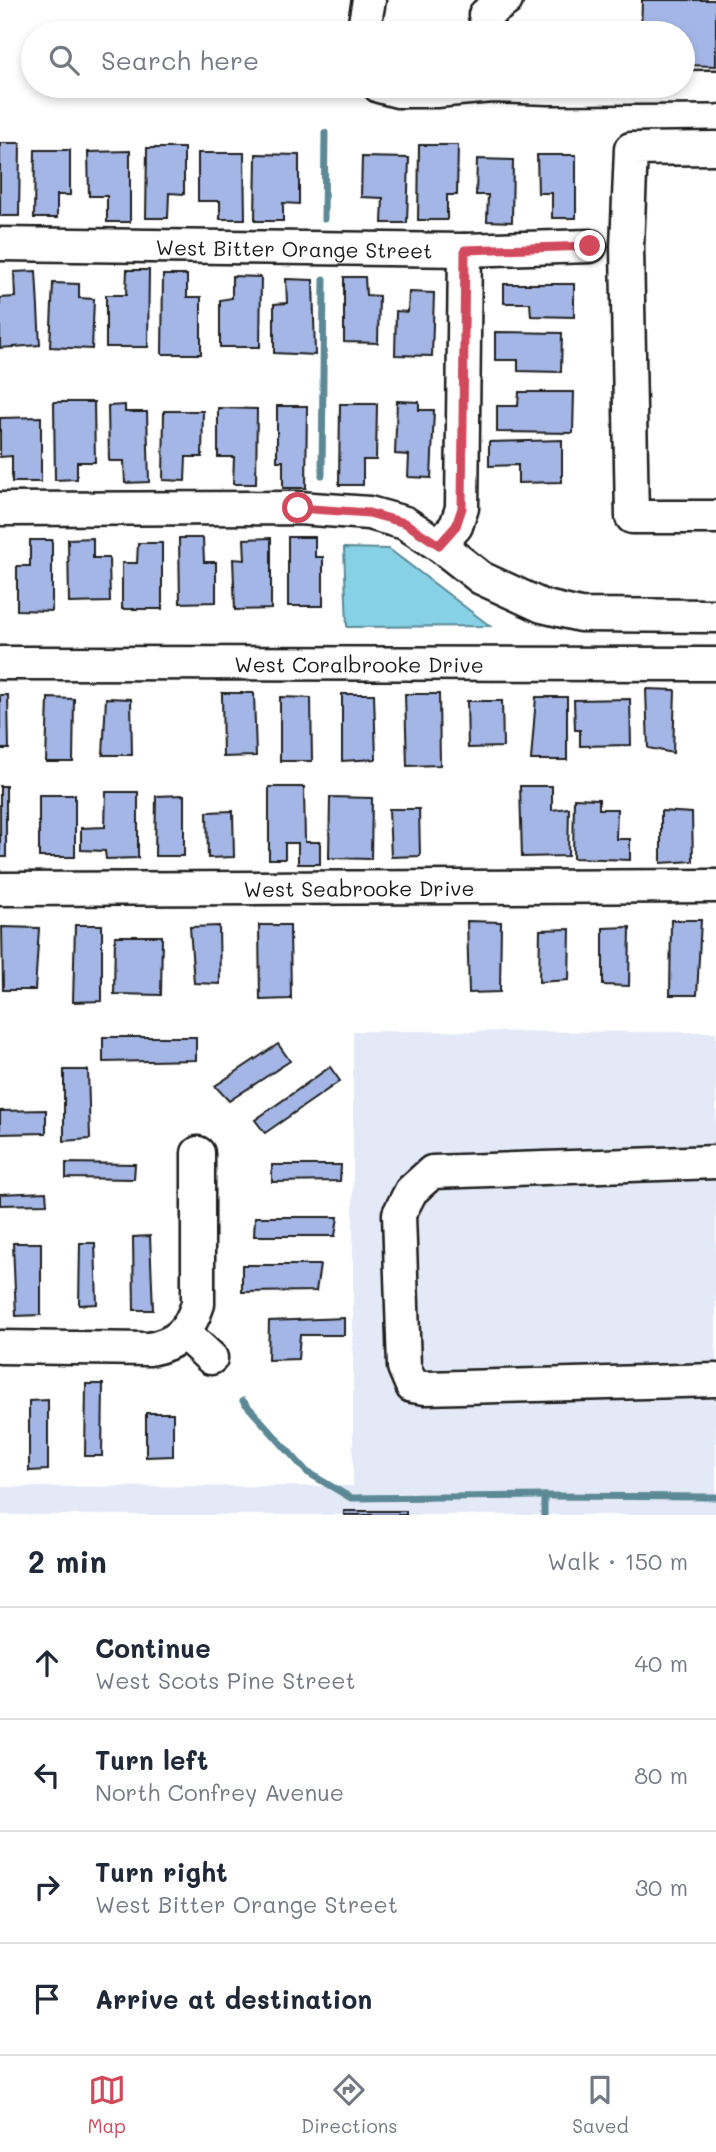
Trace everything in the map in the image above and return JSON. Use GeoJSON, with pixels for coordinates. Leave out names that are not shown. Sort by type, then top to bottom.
{"type":"FeatureCollection","features":[{"type":"Feature","properties":{"kind":"street"},"geometry":{"type":"LineString","coordinates":[[365,21],[369,0]]}},
{"type":"Feature","properties":{"kind":"street"},"geometry":{"type":"LineString","coordinates":[[695,87],[716,87]]}},
{"type":"Feature","properties":{"kind":"street"},"geometry":{"type":"LineString","coordinates":[[716,148],[631,149],[627,247],[632,517],[716,517]]}},
{"type":"Feature","properties":{"kind":"street","name":"West Bitter Orange Street"},"geometry":{"type":"LineString","coordinates":[[0,244],[465,250],[590,246]]}},
{"type":"Feature","properties":{"kind":"street"},"geometry":{"type":"LineString","coordinates":[[439,545],[456,526],[462,508],[465,250]]}},
{"type":"Feature","properties":{"kind":"street"},"geometry":{"type":"LineString","coordinates":[[0,509],[298,508],[369,513],[405,523],[439,545],[481,578],[542,606],[580,615],[716,616]]}},
{"type":"Feature","properties":{"kind":"street","name":"West Coralbrooke Drive"},"geometry":{"type":"LineString","coordinates":[[0,663],[716,664]]}},
{"type":"Feature","properties":{"kind":"street","name":"West Seabrooke Drive"},"geometry":{"type":"LineString","coordinates":[[0,889],[716,886]]}},
{"type":"Feature","properties":{"kind":"street"},"geometry":{"type":"LineString","coordinates":[[0,1347],[149,1349],[165,1346],[178,1338],[195,1314],[199,1290],[198,1153]]}},
{"type":"Feature","properties":{"kind":"street"},"geometry":{"type":"LineString","coordinates":[[716,1163],[432,1172],[411,1191],[399,1214],[404,1367],[412,1386],[425,1388],[716,1380]]}},
{"type":"Feature","properties":{"kind":"street"},"geometry":{"type":"LineString","coordinates":[[184,1332],[211,1358]]}},
{"type":"Feature","properties":{"kind":"shaded area"},"geometry":{"type":"Polygon","coordinates":[[[353,1031],[716,1032],[716,1515],[0,1515],[0,1487],[353,1486],[353,1031]]]}},
{"type":"Feature","properties":{"kind":"water"},"geometry":{"type":"Polygon","coordinates":[[[344,548],[389,549],[490,626],[347,627],[344,548]]]}},
{"type":"Feature","properties":{"kind":"building"},"geometry":{"type":"Polygon","coordinates":[[[642,0],[716,0],[716,66],[695,65],[695,21],[641,21],[642,0]]]}},
{"type":"Feature","properties":{"kind":"building"},"geometry":{"type":"Polygon","coordinates":[[[0,143],[20,143],[19,216],[0,216],[0,143]]]}},
{"type":"Feature","properties":{"kind":"building"},"geometry":{"type":"Polygon","coordinates":[[[419,145],[458,145],[457,195],[447,195],[447,220],[418,220],[419,145]]]}},
{"type":"Feature","properties":{"kind":"building"},"geometry":{"type":"Polygon","coordinates":[[[147,148],[184,148],[184,194],[169,193],[168,218],[146,218],[147,148]]]}},
{"type":"Feature","properties":{"kind":"building"},"geometry":{"type":"Polygon","coordinates":[[[35,150],[70,150],[70,195],[57,195],[57,218],[34,218],[35,150]]]}},
{"type":"Feature","properties":{"kind":"building"},"geometry":{"type":"Polygon","coordinates":[[[130,151],[130,222],[107,222],[107,196],[89,196],[88,152],[130,151]]]}},
{"type":"Feature","properties":{"kind":"building"},"geometry":{"type":"Polygon","coordinates":[[[198,153],[244,153],[245,219],[220,219],[220,201],[198,201],[198,153]]]}},
{"type":"Feature","properties":{"kind":"building"},"geometry":{"type":"Polygon","coordinates":[[[256,154],[299,155],[299,204],[283,203],[283,221],[255,221],[256,154]]]}},
{"type":"Feature","properties":{"kind":"building"},"geometry":{"type":"Polygon","coordinates":[[[537,155],[576,155],[576,218],[552,218],[552,193],[538,193],[537,155]]]}},
{"type":"Feature","properties":{"kind":"building"},"geometry":{"type":"Polygon","coordinates":[[[362,157],[409,158],[407,223],[382,223],[383,198],[361,197],[362,157]]]}},
{"type":"Feature","properties":{"kind":"building"},"geometry":{"type":"Polygon","coordinates":[[[477,159],[513,160],[512,222],[487,221],[488,195],[476,195],[477,159]]]}},
{"type":"Feature","properties":{"kind":"building"},"geometry":{"type":"Polygon","coordinates":[[[127,270],[149,270],[148,347],[106,347],[106,295],[126,295],[127,270]]]}},
{"type":"Feature","properties":{"kind":"building"},"geometry":{"type":"Polygon","coordinates":[[[36,271],[40,345],[0,348],[0,298],[15,297],[14,272],[36,271]]]}},
{"type":"Feature","properties":{"kind":"building"},"geometry":{"type":"Polygon","coordinates":[[[163,275],[187,275],[187,297],[201,297],[201,354],[162,354],[163,275]]]}},
{"type":"Feature","properties":{"kind":"building"},"geometry":{"type":"Polygon","coordinates":[[[232,276],[261,277],[260,347],[220,347],[220,300],[232,298],[232,276]]]}},
{"type":"Feature","properties":{"kind":"building"},"geometry":{"type":"Polygon","coordinates":[[[344,277],[365,277],[366,295],[379,296],[378,343],[344,342],[344,277]]]}},
{"type":"Feature","properties":{"kind":"building"},"geometry":{"type":"Polygon","coordinates":[[[286,279],[313,280],[315,355],[274,353],[274,304],[287,303],[286,279]]]}},
{"type":"Feature","properties":{"kind":"building"},"geometry":{"type":"Polygon","coordinates":[[[53,283],[79,284],[79,298],[94,299],[92,349],[50,347],[53,283]]]}},
{"type":"Feature","properties":{"kind":"building"},"geometry":{"type":"Polygon","coordinates":[[[504,284],[574,284],[574,317],[531,316],[530,303],[504,303],[504,284]]]}},
{"type":"Feature","properties":{"kind":"building"},"geometry":{"type":"Polygon","coordinates":[[[409,292],[434,293],[432,356],[395,355],[396,311],[408,312],[409,292]]]}},
{"type":"Feature","properties":{"kind":"building"},"geometry":{"type":"Polygon","coordinates":[[[495,332],[562,333],[561,372],[518,371],[518,360],[495,360],[495,332]]]}},
{"type":"Feature","properties":{"kind":"building"},"geometry":{"type":"Polygon","coordinates":[[[519,392],[574,392],[573,433],[497,432],[497,406],[518,406],[519,392]]]}},
{"type":"Feature","properties":{"kind":"building"},"geometry":{"type":"Polygon","coordinates":[[[397,401],[419,402],[419,410],[434,410],[431,478],[408,477],[409,455],[395,454],[397,401]]]}},
{"type":"Feature","properties":{"kind":"building"},"geometry":{"type":"Polygon","coordinates":[[[54,402],[94,402],[95,462],[77,462],[77,479],[55,480],[54,402]]]}},
{"type":"Feature","properties":{"kind":"building"},"geometry":{"type":"Polygon","coordinates":[[[340,404],[377,404],[376,460],[363,460],[363,485],[339,485],[340,404]]]}},
{"type":"Feature","properties":{"kind":"building"},"geometry":{"type":"Polygon","coordinates":[[[125,405],[125,412],[147,412],[149,482],[125,483],[124,461],[109,461],[108,406],[125,405]]]}},
{"type":"Feature","properties":{"kind":"building"},"geometry":{"type":"Polygon","coordinates":[[[277,406],[307,406],[306,488],[283,488],[283,461],[277,461],[277,406]]]}},
{"type":"Feature","properties":{"kind":"building"},"geometry":{"type":"Polygon","coordinates":[[[218,408],[257,409],[256,484],[233,484],[234,457],[218,457],[218,408]]]}},
{"type":"Feature","properties":{"kind":"building"},"geometry":{"type":"Polygon","coordinates":[[[164,411],[203,411],[202,457],[186,457],[185,481],[163,480],[164,411]]]}},
{"type":"Feature","properties":{"kind":"building"},"geometry":{"type":"Polygon","coordinates":[[[41,417],[41,482],[12,482],[12,456],[0,457],[0,418],[41,417]]]}},
{"type":"Feature","properties":{"kind":"building"},"geometry":{"type":"Polygon","coordinates":[[[562,440],[562,482],[518,483],[518,465],[489,466],[489,442],[562,440]]]}},
{"type":"Feature","properties":{"kind":"building"},"geometry":{"type":"Polygon","coordinates":[[[288,537],[315,537],[315,557],[323,557],[323,606],[288,606],[288,537]]]}},
{"type":"Feature","properties":{"kind":"building"},"geometry":{"type":"Polygon","coordinates":[[[93,538],[93,558],[109,558],[110,602],[69,603],[68,539],[93,538]]]}},
{"type":"Feature","properties":{"kind":"building"},"geometry":{"type":"Polygon","coordinates":[[[179,538],[203,538],[204,562],[216,562],[216,602],[180,603],[179,538]]]}},
{"type":"Feature","properties":{"kind":"building"},"geometry":{"type":"Polygon","coordinates":[[[271,538],[271,609],[235,610],[233,559],[245,560],[244,539],[271,538]]]}},
{"type":"Feature","properties":{"kind":"building"},"geometry":{"type":"Polygon","coordinates":[[[30,540],[52,540],[52,611],[17,610],[17,566],[30,566],[30,540]]]}},
{"type":"Feature","properties":{"kind":"building"},"geometry":{"type":"Polygon","coordinates":[[[138,543],[162,543],[162,609],[122,609],[122,563],[137,563],[138,543]]]}},
{"type":"Feature","properties":{"kind":"building"},"geometry":{"type":"Polygon","coordinates":[[[646,689],[675,690],[673,753],[648,748],[646,689]]]}},
{"type":"Feature","properties":{"kind":"building"},"geometry":{"type":"Polygon","coordinates":[[[222,693],[254,693],[256,756],[223,757],[222,693]]]}},
{"type":"Feature","properties":{"kind":"building"},"geometry":{"type":"Polygon","coordinates":[[[342,694],[374,694],[376,759],[342,761],[342,694]]]}},
{"type":"Feature","properties":{"kind":"building"},"geometry":{"type":"Polygon","coordinates":[[[405,694],[439,694],[440,765],[407,766],[405,694]]]}},
{"type":"Feature","properties":{"kind":"building"},"geometry":{"type":"Polygon","coordinates":[[[0,695],[8,695],[9,749],[0,749],[0,695]]]}},
{"type":"Feature","properties":{"kind":"building"},"geometry":{"type":"Polygon","coordinates":[[[280,697],[311,698],[312,761],[280,761],[280,697]]]}},
{"type":"Feature","properties":{"kind":"building"},"geometry":{"type":"Polygon","coordinates":[[[536,697],[567,697],[567,760],[531,760],[536,697]]]}},
{"type":"Feature","properties":{"kind":"building"},"geometry":{"type":"Polygon","coordinates":[[[48,698],[74,699],[73,762],[46,762],[48,698]]]}},
{"type":"Feature","properties":{"kind":"building"},"geometry":{"type":"Polygon","coordinates":[[[106,698],[131,699],[132,755],[103,755],[106,698]]]}},
{"type":"Feature","properties":{"kind":"building"},"geometry":{"type":"Polygon","coordinates":[[[630,699],[631,745],[580,746],[580,730],[575,730],[574,700],[630,699]]]}},
{"type":"Feature","properties":{"kind":"building"},"geometry":{"type":"Polygon","coordinates":[[[467,701],[502,701],[503,747],[468,748],[467,701]]]}},
{"type":"Feature","properties":{"kind":"building"},"geometry":{"type":"Polygon","coordinates":[[[0,786],[6,786],[6,857],[0,857],[0,786]]]}},
{"type":"Feature","properties":{"kind":"building"},"geometry":{"type":"Polygon","coordinates":[[[520,786],[552,786],[552,810],[569,808],[568,856],[522,857],[520,786]]]}},
{"type":"Feature","properties":{"kind":"building"},"geometry":{"type":"Polygon","coordinates":[[[269,787],[304,787],[305,842],[320,842],[320,864],[298,864],[298,843],[285,843],[285,859],[269,859],[269,787]]]}},
{"type":"Feature","properties":{"kind":"building"},"geometry":{"type":"Polygon","coordinates":[[[106,792],[138,792],[138,858],[106,859],[105,851],[81,850],[81,828],[105,827],[106,792]]]}},
{"type":"Feature","properties":{"kind":"building"},"geometry":{"type":"Polygon","coordinates":[[[39,795],[75,795],[75,857],[39,857],[39,795]]]}},
{"type":"Feature","properties":{"kind":"building"},"geometry":{"type":"Polygon","coordinates":[[[184,795],[184,856],[155,856],[156,796],[184,795]]]}},
{"type":"Feature","properties":{"kind":"building"},"geometry":{"type":"Polygon","coordinates":[[[330,797],[372,798],[371,859],[329,858],[330,797]]]}},
{"type":"Feature","properties":{"kind":"building"},"geometry":{"type":"Polygon","coordinates":[[[574,798],[599,799],[599,809],[617,809],[616,839],[630,839],[630,860],[573,858],[574,798]]]}},
{"type":"Feature","properties":{"kind":"building"},"geometry":{"type":"Polygon","coordinates":[[[389,809],[419,809],[420,856],[391,857],[389,809]]]}},
{"type":"Feature","properties":{"kind":"building"},"geometry":{"type":"Polygon","coordinates":[[[233,811],[234,857],[208,858],[207,812],[233,811]]]}},
{"type":"Feature","properties":{"kind":"building"},"geometry":{"type":"Polygon","coordinates":[[[661,811],[692,813],[693,861],[661,863],[661,811]]]}},
{"type":"Feature","properties":{"kind":"building"},"geometry":{"type":"Polygon","coordinates":[[[671,920],[701,920],[697,995],[670,995],[671,920]]]}},
{"type":"Feature","properties":{"kind":"building"},"geometry":{"type":"Polygon","coordinates":[[[467,921],[501,922],[500,992],[469,993],[467,921]]]}},
{"type":"Feature","properties":{"kind":"building"},"geometry":{"type":"Polygon","coordinates":[[[75,925],[102,925],[102,1001],[73,1002],[75,925]]]}},
{"type":"Feature","properties":{"kind":"building"},"geometry":{"type":"Polygon","coordinates":[[[259,925],[290,925],[291,999],[260,1000],[259,925]]]}},
{"type":"Feature","properties":{"kind":"building"},"geometry":{"type":"Polygon","coordinates":[[[219,926],[220,984],[194,983],[190,927],[219,926]]]}},
{"type":"Feature","properties":{"kind":"building"},"geometry":{"type":"Polygon","coordinates":[[[2,927],[39,928],[35,990],[3,990],[2,927]]]}},
{"type":"Feature","properties":{"kind":"building"},"geometry":{"type":"Polygon","coordinates":[[[630,927],[629,986],[603,985],[603,928],[630,927]]]}},
{"type":"Feature","properties":{"kind":"building"},"geometry":{"type":"Polygon","coordinates":[[[570,929],[569,980],[539,982],[540,930],[570,929]]]}},
{"type":"Feature","properties":{"kind":"building"},"geometry":{"type":"Polygon","coordinates":[[[115,936],[162,936],[161,995],[114,994],[115,936]]]}},
{"type":"Feature","properties":{"kind":"building"},"geometry":{"type":"Polygon","coordinates":[[[103,1037],[196,1037],[196,1060],[103,1062],[103,1037]]]}},
{"type":"Feature","properties":{"kind":"building"},"geometry":{"type":"Polygon","coordinates":[[[278,1044],[290,1061],[229,1101],[215,1086],[278,1044]]]}},
{"type":"Feature","properties":{"kind":"building"},"geometry":{"type":"Polygon","coordinates":[[[330,1067],[340,1081],[265,1133],[255,1120],[330,1067]]]}},
{"type":"Feature","properties":{"kind":"building"},"geometry":{"type":"Polygon","coordinates":[[[64,1070],[88,1070],[90,1139],[64,1141],[64,1070]]]}},
{"type":"Feature","properties":{"kind":"building"},"geometry":{"type":"Polygon","coordinates":[[[46,1110],[46,1133],[0,1134],[0,1111],[46,1110]]]}},
{"type":"Feature","properties":{"kind":"building"},"geometry":{"type":"Polygon","coordinates":[[[66,1163],[135,1164],[134,1179],[66,1178],[66,1163]]]}},
{"type":"Feature","properties":{"kind":"building"},"geometry":{"type":"Polygon","coordinates":[[[272,1165],[341,1165],[340,1181],[272,1182],[272,1165]]]}},
{"type":"Feature","properties":{"kind":"building"},"geometry":{"type":"Polygon","coordinates":[[[46,1192],[47,1204],[0,1205],[0,1194],[46,1192]]]}},
{"type":"Feature","properties":{"kind":"building"},"geometry":{"type":"Polygon","coordinates":[[[255,1217],[338,1217],[335,1236],[254,1236],[255,1217]]]}},
{"type":"Feature","properties":{"kind":"building"},"geometry":{"type":"Polygon","coordinates":[[[150,1236],[153,1310],[134,1310],[133,1237],[150,1236]]]}},
{"type":"Feature","properties":{"kind":"building"},"geometry":{"type":"Polygon","coordinates":[[[13,1243],[41,1243],[41,1315],[16,1316],[13,1243]]]}},
{"type":"Feature","properties":{"kind":"building"},"geometry":{"type":"Polygon","coordinates":[[[80,1243],[95,1243],[97,1304],[79,1305],[80,1243]]]}},
{"type":"Feature","properties":{"kind":"building"},"geometry":{"type":"Polygon","coordinates":[[[242,1265],[320,1265],[316,1291],[242,1292],[242,1265]]]}},
{"type":"Feature","properties":{"kind":"building"},"geometry":{"type":"Polygon","coordinates":[[[344,1318],[344,1335],[300,1335],[298,1359],[268,1360],[269,1321],[344,1318]]]}},
{"type":"Feature","properties":{"kind":"building"},"geometry":{"type":"Polygon","coordinates":[[[86,1384],[103,1384],[102,1456],[85,1456],[86,1384]]]}},
{"type":"Feature","properties":{"kind":"building"},"geometry":{"type":"Polygon","coordinates":[[[48,1400],[48,1470],[29,1471],[29,1401],[48,1400]]]}},
{"type":"Feature","properties":{"kind":"building"},"geometry":{"type":"Polygon","coordinates":[[[146,1413],[173,1413],[173,1456],[146,1457],[146,1413]]]}},
{"type":"Feature","properties":{"kind":"building"},"geometry":{"type":"Polygon","coordinates":[[[344,1511],[406,1511],[406,1515],[344,1515],[344,1511]]]}},
{"type":"Feature","properties":{"kind":"waterway"},"geometry":{"type":"LineString","coordinates":[[324,219],[325,133]]}},
{"type":"Feature","properties":{"kind":"waterway"},"geometry":{"type":"LineString","coordinates":[[322,475],[324,279]]}},
{"type":"Feature","properties":{"kind":"waterway"},"geometry":{"type":"LineString","coordinates":[[243,1401],[307,1472],[351,1498],[716,1497]]}},
{"type":"Feature","properties":{"kind":"waterway"},"geometry":{"type":"LineString","coordinates":[[544,1496],[544,1515]]}},
{"type":"Feature","properties":{"kind":"route"},"geometry":{"type":"LineString","coordinates":[[298,508],[369,513],[405,523],[439,545],[456,526],[462,508],[465,250],[590,246]]}}]}
